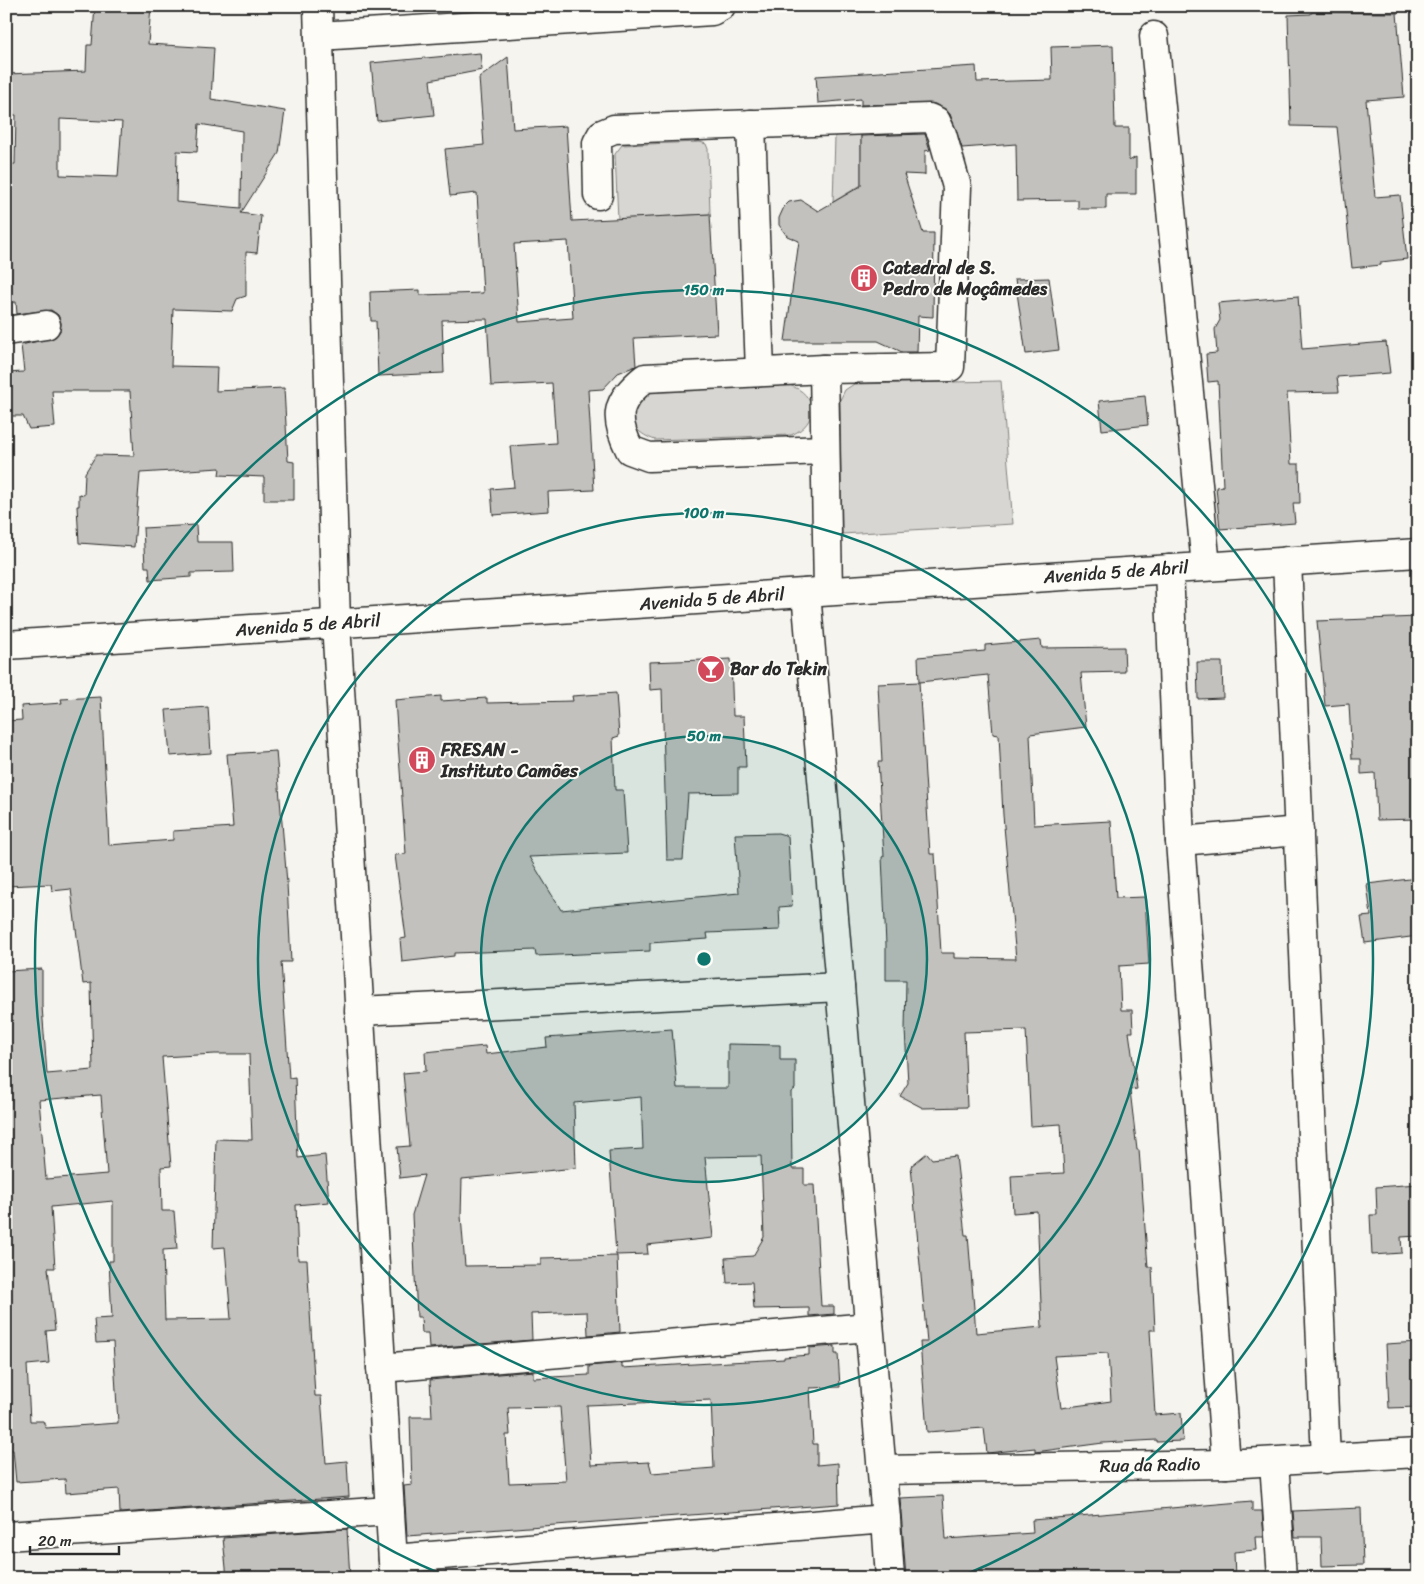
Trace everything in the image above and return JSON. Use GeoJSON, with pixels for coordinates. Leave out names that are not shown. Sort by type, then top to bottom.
{"type":"FeatureCollection","features":[{"type":"Feature","properties":{"kind":"street"},"geometry":{"type":"LineString","coordinates":[[318,6],[336,623],[394,1568],[886,1519]]}},
{"type":"Feature","properties":{"kind":"street"},"geometry":{"type":"LineString","coordinates":[[319,36],[712,11],[721,6]]}},
{"type":"Feature","properties":{"kind":"street"},"geometry":{"type":"LineString","coordinates":[[1154,36],[1206,566]]}},
{"type":"Feature","properties":{"kind":"street"},"geometry":{"type":"LineString","coordinates":[[598,195],[598,143],[602,134],[614,129],[929,118],[936,122],[942,134],[956,187],[950,367],[824,369],[645,378],[628,392],[620,408],[620,431],[630,450],[649,457],[824,450]]}},
{"type":"Feature","properties":{"kind":"street"},"geometry":{"type":"LineString","coordinates":[[751,124],[760,372]]}},
{"type":"Feature","properties":{"kind":"street"},"geometry":{"type":"LineString","coordinates":[[6,332],[46,325]]}},
{"type":"Feature","properties":{"kind":"street"},"geometry":{"type":"LineString","coordinates":[[824,369],[824,450],[817,592],[840,987],[890,1578]]}},
{"type":"Feature","properties":{"kind":"street","name":"Avenida 5 de Abril"},"geometry":{"type":"LineString","coordinates":[[6,645],[1418,553]]}},
{"type":"Feature","properties":{"kind":"street"},"geometry":{"type":"LineString","coordinates":[[1287,561],[1326,1459]]}},
{"type":"Feature","properties":{"kind":"street"},"geometry":{"type":"LineString","coordinates":[[1168,569],[1180,841],[1226,1464]]}},
{"type":"Feature","properties":{"kind":"street"},"geometry":{"type":"LineString","coordinates":[[1180,841],[1299,831]]}},
{"type":"Feature","properties":{"kind":"street"},"geometry":{"type":"LineString","coordinates":[[359,1011],[840,987]]}},
{"type":"Feature","properties":{"kind":"street"},"geometry":{"type":"LineString","coordinates":[[381,1368],[869,1327]]}},
{"type":"Feature","properties":{"kind":"street","name":"Rua da Radio"},"geometry":{"type":"LineString","coordinates":[[882,1470],[1226,1464],[1418,1454]]}},
{"type":"Feature","properties":{"kind":"street"},"geometry":{"type":"LineString","coordinates":[[1274,1462],[1282,1578]]}},
{"type":"Feature","properties":{"kind":"street"},"geometry":{"type":"LineString","coordinates":[[6,1536],[390,1511]]}},
{"type":"Feature","properties":{"kind":"shaded area"},"geometry":{"type":"Polygon","coordinates":[[[861,132],[861,185],[833,202],[835,137],[837,133],[861,132]]]}},
{"type":"Feature","properties":{"kind":"shaded area"},"geometry":{"type":"Polygon","coordinates":[[[700,142],[706,144],[708,149],[710,214],[618,219],[615,154],[622,145],[700,142]]]}},
{"type":"Feature","properties":{"kind":"shaded area"},"geometry":{"type":"Polygon","coordinates":[[[1001,381],[1013,524],[842,534],[840,400],[845,390],[854,384],[1001,381]]]}},
{"type":"Feature","properties":{"kind":"shaded area"},"geometry":{"type":"Polygon","coordinates":[[[789,385],[799,389],[805,395],[810,402],[811,409],[807,424],[791,435],[655,440],[640,432],[633,424],[632,413],[635,405],[648,392],[789,385]]]}},
{"type":"Feature","properties":{"kind":"building"},"geometry":{"type":"Polygon","coordinates":[[[95,6],[151,6],[148,44],[214,48],[211,99],[285,111],[279,153],[241,213],[261,216],[257,253],[246,252],[246,296],[237,299],[232,311],[173,309],[171,366],[217,367],[216,391],[284,388],[288,461],[294,462],[294,500],[264,500],[264,477],[219,475],[220,468],[140,473],[134,547],[79,543],[77,506],[79,506],[79,494],[84,495],[85,473],[96,455],[134,456],[130,391],[52,391],[55,427],[29,429],[23,416],[6,416],[6,373],[24,372],[21,345],[55,337],[60,331],[61,323],[58,315],[51,310],[17,314],[16,302],[6,303],[6,165],[15,164],[16,115],[6,115],[6,74],[86,71],[87,45],[92,45],[95,6]],[[60,119],[60,175],[118,177],[122,122],[60,119]],[[199,124],[197,152],[177,151],[176,202],[241,208],[242,131],[199,124]]]}},
{"type":"Feature","properties":{"kind":"building"},"geometry":{"type":"Polygon","coordinates":[[[1311,12],[1397,13],[1404,97],[1366,100],[1375,197],[1400,195],[1407,259],[1381,262],[1381,265],[1352,268],[1337,127],[1291,126],[1288,15],[1311,14],[1311,12]]]}},
{"type":"Feature","properties":{"kind":"building"},"geometry":{"type":"Polygon","coordinates":[[[1113,45],[1115,128],[1129,128],[1129,161],[1136,157],[1136,194],[1106,194],[1106,209],[1078,209],[1078,200],[1017,201],[1016,144],[962,148],[950,114],[935,104],[861,105],[861,99],[818,103],[816,76],[976,66],[977,82],[1052,80],[1051,47],[1113,45]]]}},
{"type":"Feature","properties":{"kind":"building"},"geometry":{"type":"Polygon","coordinates":[[[480,53],[482,70],[430,80],[434,115],[377,121],[371,63],[480,53]]]}},
{"type":"Feature","properties":{"kind":"building"},"geometry":{"type":"Polygon","coordinates":[[[508,57],[513,129],[566,126],[572,221],[710,214],[717,334],[634,338],[636,366],[618,373],[603,389],[588,390],[594,490],[548,492],[549,511],[493,515],[491,489],[514,487],[510,446],[556,443],[552,383],[491,386],[487,319],[442,320],[444,373],[378,376],[376,321],[371,321],[370,292],[420,290],[420,295],[483,293],[477,193],[450,196],[445,149],[484,145],[479,78],[508,57]],[[568,241],[514,244],[519,322],[573,318],[568,241]]]}},
{"type":"Feature","properties":{"kind":"building","name":"Catedral de S. Pedro de Moçâmedes"},"geometry":{"type":"Polygon","coordinates":[[[925,134],[930,150],[925,151],[925,175],[904,174],[923,233],[934,233],[933,317],[918,316],[917,352],[902,352],[878,341],[785,341],[799,241],[787,236],[779,225],[779,218],[784,207],[789,202],[801,200],[818,211],[861,186],[861,136],[925,134]]]}},
{"type":"Feature","properties":{"kind":"building"},"geometry":{"type":"Polygon","coordinates":[[[1049,278],[1059,350],[1026,354],[1015,279],[1049,278]]]}},
{"type":"Feature","properties":{"kind":"building"},"geometry":{"type":"Polygon","coordinates":[[[1298,296],[1302,349],[1386,342],[1390,373],[1337,377],[1339,392],[1287,393],[1291,464],[1299,464],[1300,503],[1293,503],[1295,523],[1220,529],[1216,487],[1223,486],[1218,381],[1208,382],[1206,354],[1217,353],[1215,329],[1220,320],[1218,303],[1298,296]]]}},
{"type":"Feature","properties":{"kind":"building"},"geometry":{"type":"Polygon","coordinates":[[[1145,396],[1148,425],[1102,430],[1099,401],[1145,396]]]}},
{"type":"Feature","properties":{"kind":"building"},"geometry":{"type":"Polygon","coordinates":[[[196,525],[197,542],[233,542],[234,572],[191,573],[191,577],[150,580],[149,567],[145,567],[143,528],[196,525]]]}},
{"type":"Feature","properties":{"kind":"building"},"geometry":{"type":"Polygon","coordinates":[[[1418,617],[1418,819],[1377,820],[1375,773],[1361,774],[1361,759],[1352,759],[1349,704],[1325,706],[1317,621],[1418,617]]]}},
{"type":"Feature","properties":{"kind":"building"},"geometry":{"type":"Polygon","coordinates":[[[1041,640],[1042,648],[1124,647],[1125,672],[1081,673],[1086,727],[1030,734],[1034,825],[1111,821],[1116,898],[1145,897],[1149,964],[1119,966],[1121,1010],[1132,1010],[1133,1032],[1129,1032],[1137,1089],[1130,1090],[1137,1150],[1139,1150],[1148,1267],[1152,1267],[1155,1330],[1150,1330],[1155,1415],[1181,1413],[1183,1441],[1157,1442],[1157,1440],[1103,1443],[1035,1452],[1035,1448],[987,1453],[984,1428],[927,1432],[920,1342],[927,1342],[911,1166],[927,1153],[932,1159],[956,1156],[965,1235],[968,1235],[976,1333],[1042,1327],[1037,1211],[1013,1213],[1011,1176],[1064,1173],[1061,1124],[1031,1126],[1026,1030],[964,1032],[967,1107],[923,1108],[900,1096],[908,1083],[905,1030],[906,980],[886,980],[882,857],[884,856],[878,762],[882,762],[878,684],[919,682],[918,657],[985,651],[985,645],[1041,640]],[[988,675],[919,682],[930,854],[935,854],[941,953],[954,953],[954,958],[1016,959],[1003,815],[999,735],[993,734],[988,675]],[[1108,1353],[1054,1356],[1061,1408],[1111,1401],[1108,1353]]]}},
{"type":"Feature","properties":{"kind":"building"},"geometry":{"type":"Polygon","coordinates":[[[731,659],[733,716],[744,716],[746,767],[738,767],[738,793],[688,794],[683,860],[667,860],[662,689],[650,690],[649,662],[731,659]]]}},
{"type":"Feature","properties":{"kind":"building"},"geometry":{"type":"Polygon","coordinates":[[[1197,662],[1222,662],[1223,698],[1198,699],[1197,662]]]}},
{"type":"Feature","properties":{"kind":"building"},"geometry":{"type":"Polygon","coordinates":[[[616,693],[619,736],[613,738],[615,790],[623,790],[627,853],[529,857],[561,910],[739,893],[735,834],[778,833],[788,836],[792,906],[779,907],[780,930],[707,933],[708,939],[650,943],[650,951],[536,956],[535,950],[454,953],[454,956],[402,962],[400,939],[406,938],[395,855],[406,854],[395,700],[441,696],[441,701],[487,698],[487,703],[573,701],[572,696],[616,693]]]}},
{"type":"Feature","properties":{"kind":"building"},"geometry":{"type":"Polygon","coordinates":[[[101,697],[109,845],[173,840],[173,831],[233,827],[227,754],[276,751],[287,883],[291,962],[281,962],[289,1078],[295,1077],[298,1158],[325,1155],[329,1202],[296,1205],[298,1260],[307,1260],[315,1396],[321,1396],[326,1463],[347,1461],[349,1497],[120,1513],[119,1489],[66,1493],[65,1479],[16,1482],[13,1450],[6,1450],[6,971],[42,969],[42,1006],[47,1074],[93,1070],[91,983],[83,984],[71,889],[52,891],[51,884],[6,886],[6,721],[22,720],[21,706],[62,703],[61,699],[101,697]],[[249,1054],[162,1057],[171,1166],[161,1167],[162,1211],[174,1211],[177,1249],[163,1250],[165,1320],[231,1319],[225,1247],[213,1248],[216,1139],[252,1140],[249,1054]],[[101,1095],[39,1100],[46,1179],[107,1174],[101,1095]],[[113,1201],[51,1207],[55,1268],[48,1268],[55,1330],[46,1331],[49,1363],[27,1365],[30,1421],[43,1421],[46,1428],[118,1423],[113,1342],[96,1343],[94,1319],[112,1318],[109,1261],[113,1261],[113,1201]]]}},
{"type":"Feature","properties":{"kind":"building"},"geometry":{"type":"Polygon","coordinates":[[[208,707],[211,753],[170,756],[166,710],[208,707]]]}},
{"type":"Feature","properties":{"kind":"building"},"geometry":{"type":"Polygon","coordinates":[[[1418,878],[1418,936],[1365,943],[1361,917],[1371,916],[1367,884],[1418,878]]]}},
{"type":"Feature","properties":{"kind":"building"},"geometry":{"type":"Polygon","coordinates":[[[672,1029],[677,1088],[728,1088],[728,1044],[780,1045],[780,1060],[795,1060],[795,1089],[791,1092],[792,1169],[804,1169],[804,1185],[814,1185],[821,1306],[834,1306],[834,1314],[809,1316],[809,1308],[754,1309],[752,1282],[727,1283],[725,1258],[753,1256],[764,1237],[761,1156],[705,1157],[713,1238],[647,1245],[648,1254],[616,1255],[609,1151],[643,1149],[641,1097],[574,1103],[576,1168],[462,1179],[461,1216],[465,1266],[541,1265],[541,1258],[617,1256],[620,1332],[588,1335],[587,1312],[531,1314],[532,1340],[429,1348],[428,1333],[422,1333],[421,1317],[417,1317],[412,1215],[424,1175],[400,1178],[397,1147],[410,1146],[403,1073],[426,1071],[425,1052],[485,1046],[486,1054],[547,1047],[546,1038],[672,1029]]]}},
{"type":"Feature","properties":{"kind":"building"},"geometry":{"type":"Polygon","coordinates":[[[1418,1184],[1418,1236],[1401,1237],[1402,1253],[1372,1255],[1370,1215],[1377,1215],[1376,1187],[1418,1184]]]}},
{"type":"Feature","properties":{"kind":"building"},"geometry":{"type":"Polygon","coordinates":[[[1418,1342],[1418,1407],[1389,1408],[1386,1344],[1418,1342]]]}},
{"type":"Feature","properties":{"kind":"building"},"geometry":{"type":"Polygon","coordinates":[[[835,1346],[835,1354],[838,1354],[840,1387],[810,1388],[813,1444],[817,1444],[817,1465],[838,1463],[839,1504],[407,1536],[404,1486],[412,1485],[410,1417],[432,1417],[430,1380],[533,1371],[533,1378],[589,1375],[589,1366],[622,1363],[622,1368],[784,1359],[784,1357],[809,1355],[809,1348],[835,1346]],[[711,1400],[587,1405],[591,1465],[649,1462],[652,1473],[714,1468],[711,1400]],[[560,1407],[508,1408],[510,1435],[506,1435],[509,1483],[566,1481],[560,1407]]]}},
{"type":"Feature","properties":{"kind":"building"},"geometry":{"type":"Polygon","coordinates":[[[943,1496],[946,1539],[1033,1533],[1032,1520],[1252,1501],[1252,1511],[1262,1511],[1264,1537],[1255,1537],[1256,1550],[1234,1552],[1235,1578],[1147,1578],[1146,1575],[1137,1576],[1137,1574],[1093,1578],[1040,1578],[1040,1574],[1004,1578],[906,1578],[900,1498],[943,1496]]]}},
{"type":"Feature","properties":{"kind":"building"},"geometry":{"type":"Polygon","coordinates":[[[1361,1508],[1363,1565],[1322,1566],[1321,1537],[1295,1537],[1293,1511],[1361,1508]]]}},
{"type":"Feature","properties":{"kind":"building"},"geometry":{"type":"Polygon","coordinates":[[[347,1529],[350,1578],[227,1578],[223,1538],[347,1529]]]}},
{"type":"Feature","properties":{"kind":"place","name":"Catedral de S. Pedro de Moçâmedes"},"geometry":{"type":"Point","coordinates":[864,278]}},
{"type":"Feature","properties":{"kind":"place","name":"Bar do Tekin"},"geometry":{"type":"Point","coordinates":[711,669]}},
{"type":"Feature","properties":{"kind":"place","name":"FRESAN - Instituto Camões"},"geometry":{"type":"Point","coordinates":[422,760]}}]}
